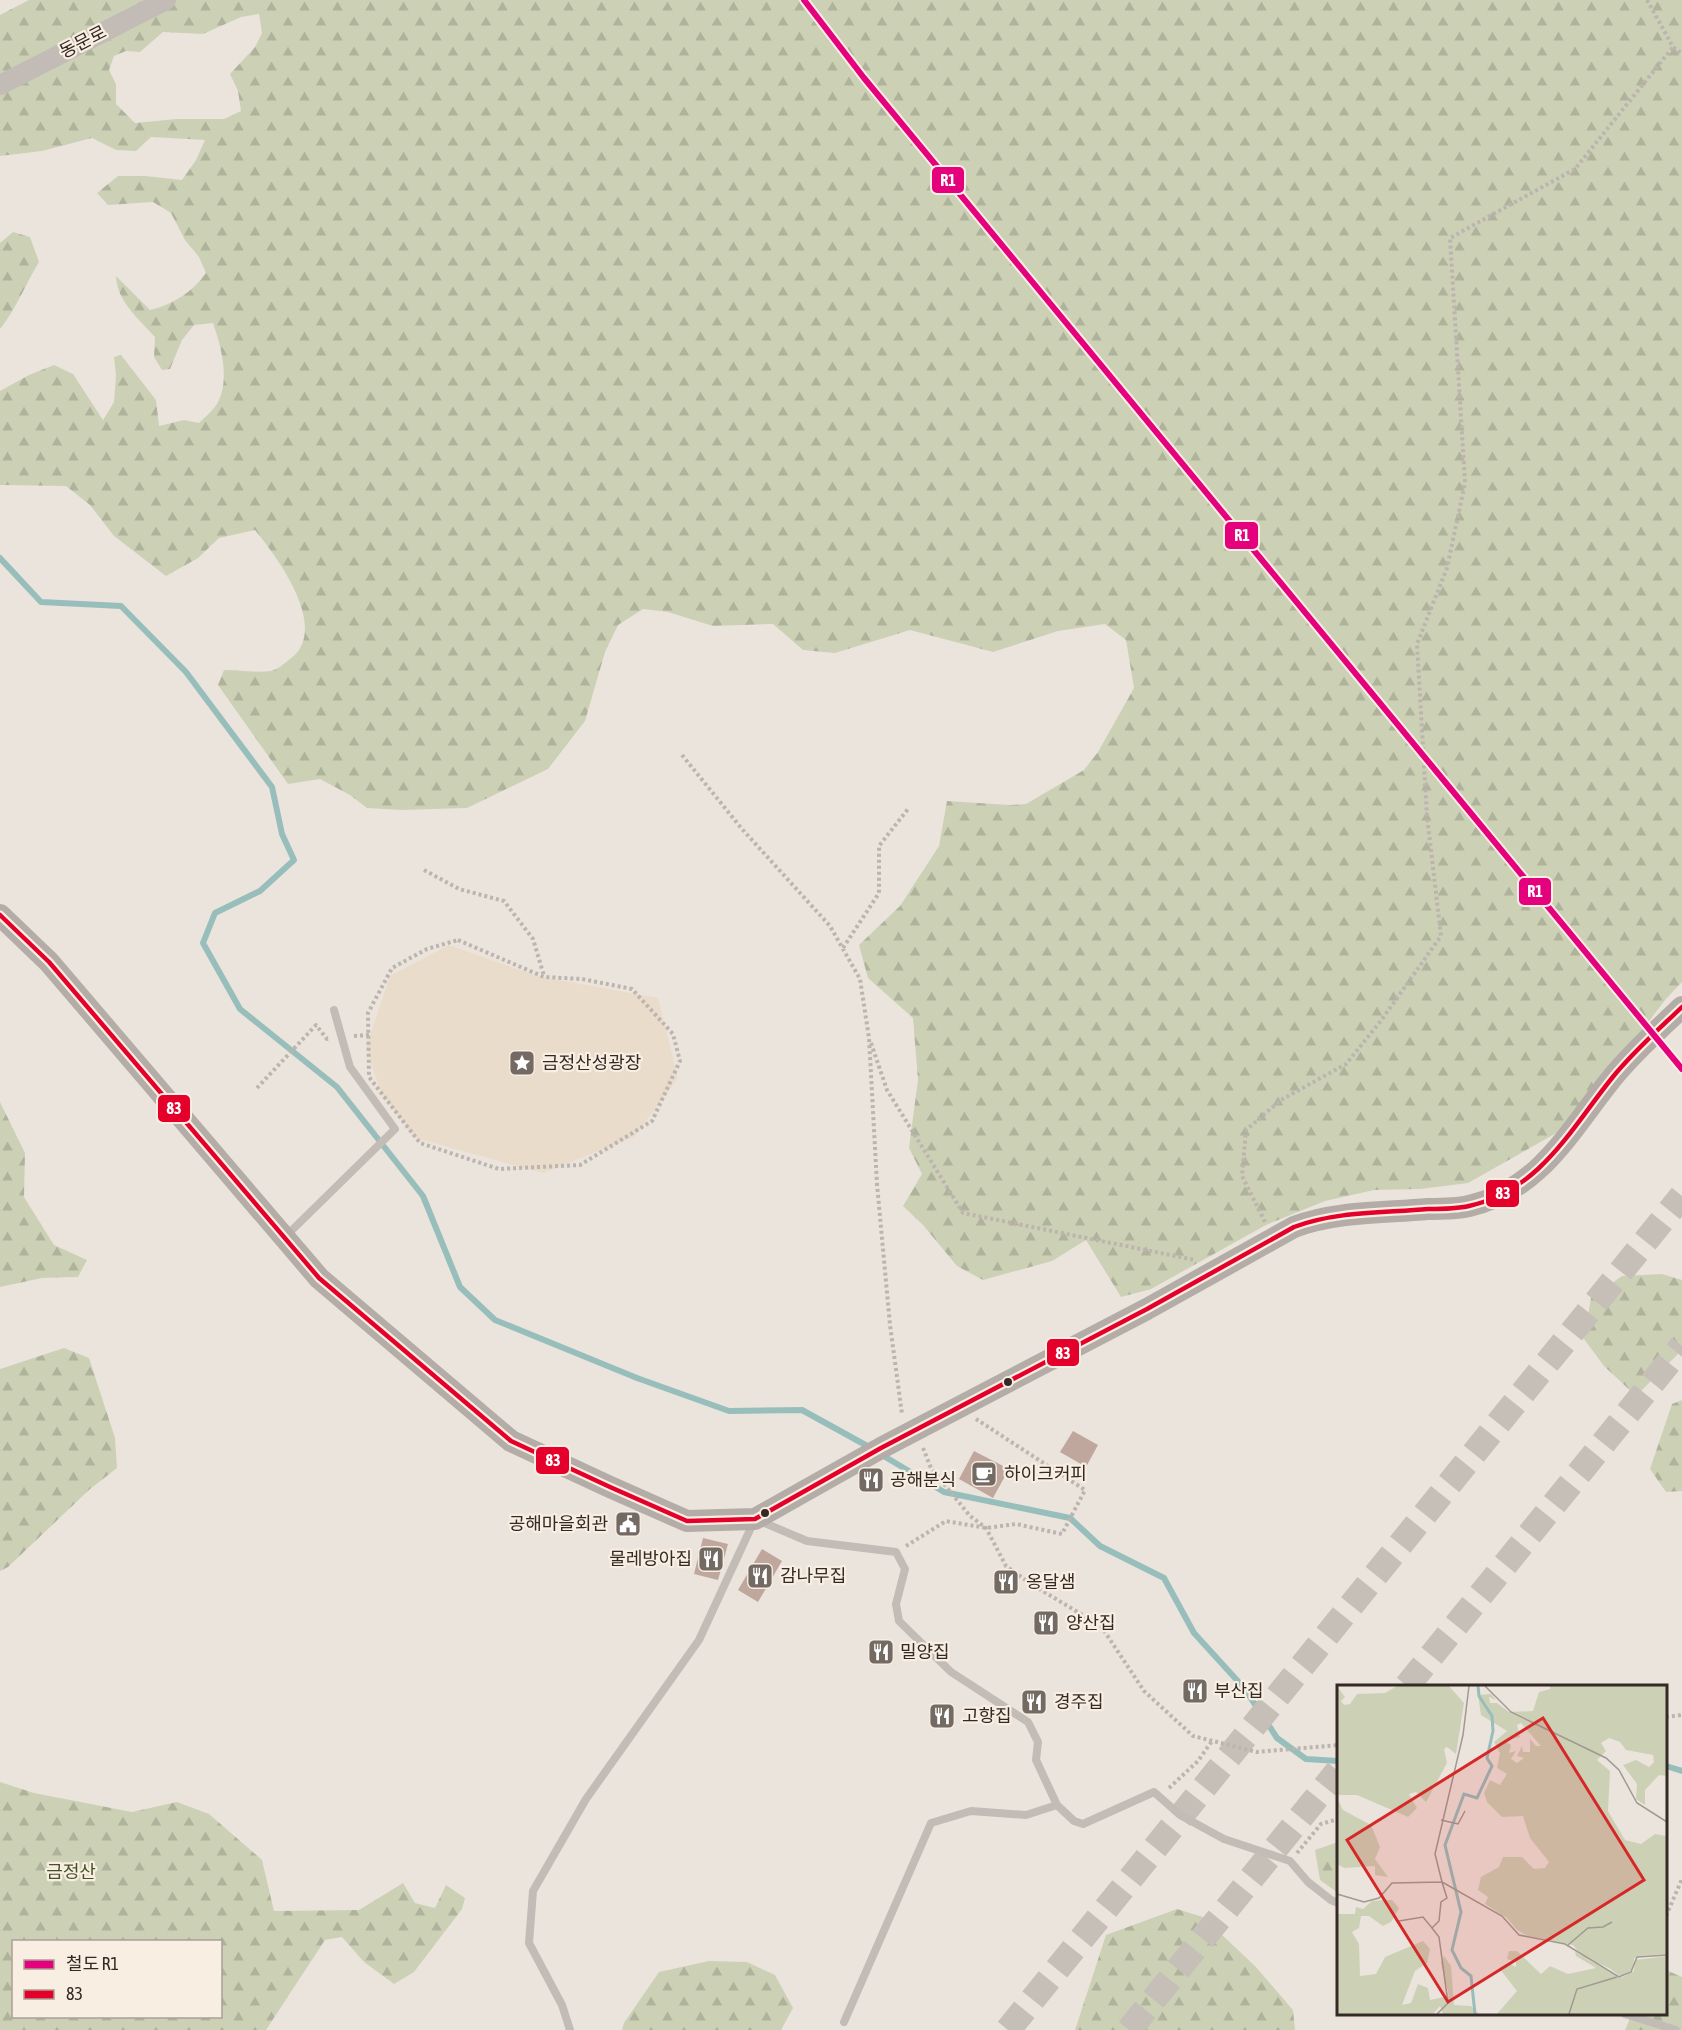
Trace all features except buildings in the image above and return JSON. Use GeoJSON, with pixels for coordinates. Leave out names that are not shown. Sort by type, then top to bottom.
{"type":"FeatureCollection","features":[{"type":"Feature","properties":{"kind":"main road"},"geometry":{"type":"LineString","coordinates":[[0,915],[49,962],[319,1278],[511,1441],[687,1521],[755,1519],[958,1407],[1148,1309],[1294,1227],[1335,1216],[1469,1206],[1510,1190],[1543,1165],[1560,1147],[1612,1077],[1682,1007]]}},
{"type":"Feature","properties":{"kind":"street","name":"동문로"},"geometry":{"type":"LineString","coordinates":[[0,85],[166,0]]}},
{"type":"Feature","properties":{"kind":"lane"},"geometry":{"type":"LineString","coordinates":[[285,1238],[395,1129],[350,1067],[334,1010]]}},
{"type":"Feature","properties":{"kind":"lane"},"geometry":{"type":"LineString","coordinates":[[570,2030],[562,2006],[529,1943],[533,1891],[586,1799],[699,1640],[755,1519],[807,1540],[896,1552],[905,1569],[896,1604],[899,1621],[951,1672],[1028,1722],[1038,1742],[1036,1760],[1058,1805],[1074,1821],[1083,1824],[1154,1792],[1180,1815],[1224,1839],[1290,1861],[1308,1882],[1337,1902]]}},
{"type":"Feature","properties":{"kind":"lane"},"geometry":{"type":"LineString","coordinates":[[844,2022],[931,1823],[971,1811],[1026,1815],[1058,1805]]}},
{"type":"Feature","properties":{"kind":"lane"},"geometry":{"type":"LineString","coordinates":[[1630,2015],[1676,2030]]}},
{"type":"Feature","properties":{"kind":"path"},"geometry":{"type":"LineString","coordinates":[[1647,0],[1673,47],[1682,54]]}},
{"type":"Feature","properties":{"kind":"path"},"geometry":{"type":"LineString","coordinates":[[1273,1239],[1242,1176],[1246,1130],[1281,1100],[1346,1064],[1380,1022],[1441,936],[1426,816],[1417,644],[1447,568],[1465,483],[1450,238],[1575,169],[1673,47]]}},
{"type":"Feature","properties":{"kind":"path"},"geometry":{"type":"LineString","coordinates":[[682,755],[742,829],[830,926],[860,979],[869,1038],[890,1325],[910,1433],[931,1468],[970,1516],[986,1528],[1006,1566],[1031,1584],[1101,1626],[1144,1691],[1193,1736],[1257,1752],[1337,1745]]}},
{"type":"Feature","properties":{"kind":"path"},"geometry":{"type":"LineString","coordinates":[[843,948],[879,893],[879,846],[908,809]]}},
{"type":"Feature","properties":{"kind":"path"},"geometry":{"type":"LineString","coordinates":[[424,870],[459,889],[504,901],[533,939],[544,976]]}},
{"type":"Feature","properties":{"kind":"path"},"geometry":{"type":"LineString","coordinates":[[458,940],[544,976],[582,979],[632,988],[673,1034],[680,1061],[652,1121],[580,1165],[499,1169],[420,1143],[369,1077],[368,1013],[392,968],[427,949],[458,940]]}},
{"type":"Feature","properties":{"kind":"path"},"geometry":{"type":"LineString","coordinates":[[869,1038],[887,1090],[963,1213],[1225,1265]]}},
{"type":"Feature","properties":{"kind":"path"},"geometry":{"type":"LineString","coordinates":[[257,1088],[301,1041]]}},
{"type":"Feature","properties":{"kind":"path"},"geometry":{"type":"LineString","coordinates":[[896,1552],[945,1521],[986,1528],[1016,1524],[1062,1534],[1085,1490],[958,1407]]}},
{"type":"Feature","properties":{"kind":"path"},"geometry":{"type":"LineString","coordinates":[[1667,1717],[1682,1714]]}},
{"type":"Feature","properties":{"kind":"path"},"geometry":{"type":"LineString","coordinates":[[1159,1797],[1198,1761],[1212,1741]]}},
{"type":"Feature","properties":{"kind":"path"},"geometry":{"type":"LineString","coordinates":[[1290,1861],[1320,1824],[1337,1819]]}},
{"type":"Feature","properties":{"kind":"path"},"geometry":{"type":"LineString","coordinates":[[1667,1912],[1682,1879]]}},
{"type":"Feature","properties":{"kind":"green space"},"geometry":{"type":"Polygon","coordinates":[[[29,0],[1682,0],[1682,982],[1665,1000],[1606,1078],[1560,1131],[1468,1183],[1420,1189],[1374,1190],[1325,1201],[1266,1225],[1151,1289],[1121,1297],[1086,1240],[1052,1261],[983,1280],[957,1266],[923,1225],[903,1206],[922,1174],[909,1148],[918,1080],[913,1018],[868,978],[859,945],[900,906],[939,846],[947,801],[1026,804],[1084,770],[1098,752],[1134,688],[1126,640],[1105,624],[1058,631],[993,652],[910,630],[835,653],[803,650],[773,624],[713,626],[668,612],[643,609],[618,625],[605,652],[585,721],[548,769],[467,808],[401,810],[367,808],[350,795],[320,779],[288,784],[218,685],[224,670],[259,672],[281,666],[301,646],[305,630],[303,612],[287,575],[255,530],[219,538],[198,558],[166,576],[114,536],[90,505],[66,486],[0,485],[0,391],[29,375],[54,365],[73,374],[103,420],[114,402],[116,375],[114,357],[121,355],[156,400],[159,426],[184,420],[199,423],[218,402],[222,393],[224,373],[213,323],[194,325],[182,340],[170,369],[162,370],[154,357],[155,337],[130,310],[117,285],[116,276],[150,310],[181,297],[206,273],[199,257],[185,240],[171,213],[153,202],[108,205],[97,193],[118,176],[182,180],[196,160],[205,140],[151,137],[136,151],[116,150],[92,138],[42,151],[0,156],[0,15],[29,0]],[[259,14],[241,17],[203,34],[163,32],[140,52],[126,51],[114,56],[109,70],[116,84],[116,104],[135,123],[177,119],[224,119],[241,111],[238,91],[230,74],[255,47],[262,33],[259,14]]]}},
{"type":"Feature","properties":{"kind":"green space"},"geometry":{"type":"Polygon","coordinates":[[[13,232],[30,237],[39,262],[11,314],[0,329],[0,243],[13,232]]]}},
{"type":"Feature","properties":{"kind":"green space"},"geometry":{"type":"Polygon","coordinates":[[[0,1102],[25,1153],[24,1197],[54,1245],[87,1260],[78,1277],[42,1278],[0,1287],[0,1102]]]}},
{"type":"Feature","properties":{"kind":"green space"},"geometry":{"type":"Polygon","coordinates":[[[1662,1274],[1682,1280],[1682,1350],[1636,1396],[1604,1366],[1584,1339],[1591,1298],[1622,1276],[1662,1274]]]}},
{"type":"Feature","properties":{"kind":"green space"},"geometry":{"type":"Polygon","coordinates":[[[64,1348],[89,1358],[115,1438],[117,1468],[90,1489],[8,1567],[0,1571],[0,1369],[64,1348]]]}},
{"type":"Feature","properties":{"kind":"green space"},"geometry":{"type":"Polygon","coordinates":[[[1682,1400],[1682,1491],[1666,1492],[1650,1469],[1672,1404],[1682,1400]]]}},
{"type":"Feature","properties":{"kind":"green space","name":"금정산"},"geometry":{"type":"Polygon","coordinates":[[[0,1782],[34,1793],[132,1812],[177,1802],[209,1814],[262,1860],[274,1911],[359,1910],[403,1883],[415,1903],[435,1908],[446,1885],[465,1898],[462,1909],[414,1972],[394,1984],[364,1962],[342,1937],[325,1940],[266,2030],[0,2030],[0,1782]]]}},
{"type":"Feature","properties":{"kind":"green space"},"geometry":{"type":"Polygon","coordinates":[[[1337,1842],[1337,1892],[1320,1880],[1315,1850],[1337,1842]]]}},
{"type":"Feature","properties":{"kind":"green space"},"geometry":{"type":"Polygon","coordinates":[[[1177,1909],[1203,1917],[1255,1966],[1293,2010],[1295,2030],[1075,2030],[1106,1935],[1177,1909]]]}},
{"type":"Feature","properties":{"kind":"green space"},"geometry":{"type":"Polygon","coordinates":[[[709,1961],[747,1962],[775,1975],[793,2008],[781,2030],[622,2030],[624,2023],[659,1972],[709,1961]]]}},
{"type":"Feature","properties":{"kind":"green space"},"geometry":{"type":"Polygon","coordinates":[[[1667,1970],[1682,1977],[1682,2030],[1625,2030],[1632,2015],[1667,2015],[1667,1970]]]}},
{"type":"Feature","properties":{"kind":"shaded area","name":"금정산성광장"},"geometry":{"type":"Polygon","coordinates":[[[449,945],[537,976],[658,998],[678,1078],[634,1137],[543,1173],[415,1138],[381,1093],[366,1047],[390,976],[449,945]]]}},
{"type":"Feature","properties":{"kind":"waterway"},"geometry":{"type":"LineString","coordinates":[[0,558],[41,602],[121,606],[186,672],[272,787],[282,834],[294,860],[260,891],[215,913],[203,943],[240,1009],[337,1087],[423,1196],[460,1287],[495,1320],[637,1378],[729,1411],[802,1410],[871,1448]]}},
{"type":"Feature","properties":{"kind":"waterway"},"geometry":{"type":"LineString","coordinates":[[882,1455],[944,1492],[1070,1518],[1100,1546],[1164,1578],[1194,1633],[1245,1689],[1277,1738],[1306,1759],[1337,1761]]}},
{"type":"Feature","properties":{"kind":"waterway"},"geometry":{"type":"LineString","coordinates":[[1667,1766],[1682,1771]]}},
{"type":"Feature","properties":{"kind":"tunnel"},"geometry":{"type":"LineString","coordinates":[[1008,2030],[1682,1196]]}},
{"type":"Feature","properties":{"kind":"tunnel"},"geometry":{"type":"LineString","coordinates":[[1408,1685],[1682,1346]]}},
{"type":"Feature","properties":{"kind":"tunnel"},"geometry":{"type":"LineString","coordinates":[[1129,2030],[1337,1772]]}},
{"type":"Feature","properties":{"kind":"rail line","name":"R1"},"geometry":{"type":"LineString","coordinates":[[804,0],[864,78],[1682,1069]]}},
{"type":"Feature","properties":{"kind":"transit line","name":"83"},"geometry":{"type":"LineString","coordinates":[[0,915],[49,962],[319,1278],[511,1441],[687,1521],[755,1519],[881,1448],[1147,1309],[1294,1227],[1343,1215],[1459,1208],[1494,1198],[1515,1187],[1551,1156],[1620,1068],[1682,1007]]}},
{"type":"Feature","properties":{"kind":"place","name":"금정산성광장"},"geometry":{"type":"Point","coordinates":[522,1063]}},
{"type":"Feature","properties":{"kind":"place","name":"하이크커피"},"geometry":{"type":"Point","coordinates":[984,1474]}},
{"type":"Feature","properties":{"kind":"place","name":"공해분식"},"geometry":{"type":"Point","coordinates":[871,1480]}},
{"type":"Feature","properties":{"kind":"place","name":"공해마을회관"},"geometry":{"type":"Point","coordinates":[628,1524]}},
{"type":"Feature","properties":{"kind":"place","name":"물레방아집"},"geometry":{"type":"Point","coordinates":[711,1559]}},
{"type":"Feature","properties":{"kind":"place","name":"감나무집"},"geometry":{"type":"Point","coordinates":[760,1576]}},
{"type":"Feature","properties":{"kind":"place","name":"옹달샘"},"geometry":{"type":"Point","coordinates":[1006,1582]}},
{"type":"Feature","properties":{"kind":"place","name":"양산집"},"geometry":{"type":"Point","coordinates":[1046,1623]}},
{"type":"Feature","properties":{"kind":"place","name":"밀양집"},"geometry":{"type":"Point","coordinates":[881,1652]}},
{"type":"Feature","properties":{"kind":"place","name":"부산집"},"geometry":{"type":"Point","coordinates":[1195,1691]}},
{"type":"Feature","properties":{"kind":"place","name":"경주집"},"geometry":{"type":"Point","coordinates":[1034,1702]}},
{"type":"Feature","properties":{"kind":"place","name":"고향집"},"geometry":{"type":"Point","coordinates":[942,1716]}}]}
